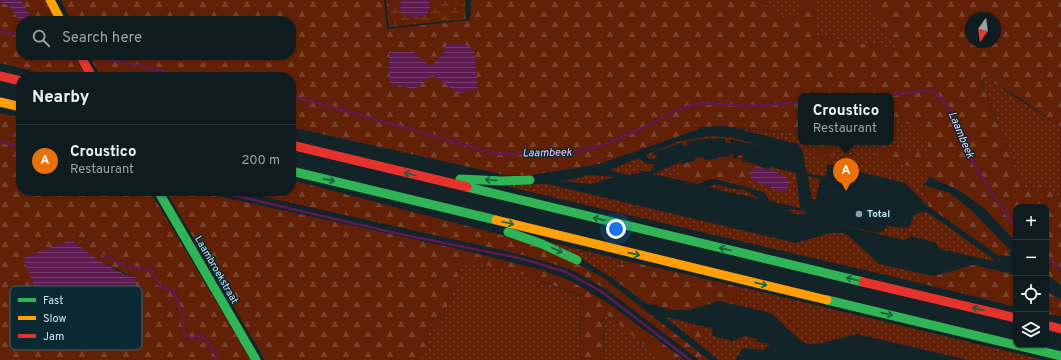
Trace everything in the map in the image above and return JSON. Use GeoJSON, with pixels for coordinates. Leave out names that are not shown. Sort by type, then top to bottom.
{"type":"FeatureCollection","features":[{"type":"Feature","properties":{"kind":"main road"},"geometry":{"type":"LineString","coordinates":[[50,0],[58,16]]}},
{"type":"Feature","properties":{"kind":"main road"},"geometry":{"type":"LineString","coordinates":[[83,60],[89,72]]}},
{"type":"Feature","properties":{"kind":"main road"},"geometry":{"type":"LineString","coordinates":[[0,76],[16,79]]}},
{"type":"Feature","properties":{"kind":"main road"},"geometry":{"type":"LineString","coordinates":[[0,102],[16,106]]}},
{"type":"Feature","properties":{"kind":"main road"},"geometry":{"type":"LineString","coordinates":[[296,146],[1013,317]]}},
{"type":"Feature","properties":{"kind":"main road"},"geometry":{"type":"LineString","coordinates":[[296,172],[1061,356]]}},
{"type":"Feature","properties":{"kind":"main road"},"geometry":{"type":"LineString","coordinates":[[448,183],[462,178],[501,181],[530,180]]}},
{"type":"Feature","properties":{"kind":"main road","name":"Laambroekstraat"},"geometry":{"type":"LineString","coordinates":[[161,196],[256,360]]}},
{"type":"Feature","properties":{"kind":"main road"},"geometry":{"type":"LineString","coordinates":[[456,211],[467,221],[490,226],[542,244],[577,260]]}},
{"type":"Feature","properties":{"kind":"main road"},"geometry":{"type":"LineString","coordinates":[[1049,326],[1061,329]]}},
{"type":"Feature","properties":{"kind":"green space"},"geometry":{"type":"Polygon","coordinates":[[[21,0],[45,0],[53,16],[31,16],[21,0]]]}},
{"type":"Feature","properties":{"kind":"green space"},"geometry":{"type":"Polygon","coordinates":[[[61,0],[384,0],[387,29],[470,20],[471,0],[767,0],[765,6],[789,19],[801,13],[799,0],[814,0],[817,36],[897,49],[868,0],[1061,0],[1061,127],[1018,97],[978,74],[1026,192],[1042,184],[1061,201],[1061,285],[1049,276],[1049,204],[1013,204],[1013,239],[984,208],[959,190],[930,177],[932,172],[876,158],[880,145],[922,153],[928,150],[927,141],[916,129],[900,119],[894,118],[894,93],[798,93],[798,134],[723,126],[700,127],[699,129],[599,164],[531,175],[505,175],[296,128],[296,72],[98,72],[92,60],[296,60],[296,16],[69,16],[61,0]]]}},
{"type":"Feature","properties":{"kind":"green space"},"geometry":{"type":"Polygon","coordinates":[[[386,0],[465,0],[466,19],[389,27],[386,0]]]}},
{"type":"Feature","properties":{"kind":"green space"},"geometry":{"type":"Polygon","coordinates":[[[767,0],[799,0],[801,13],[789,19],[764,6],[767,0]]]}},
{"type":"Feature","properties":{"kind":"green space"},"geometry":{"type":"Polygon","coordinates":[[[814,0],[868,0],[898,49],[817,36],[814,0]]]}},
{"type":"Feature","properties":{"kind":"green space"},"geometry":{"type":"Polygon","coordinates":[[[0,2],[10,6],[16,16],[16,60],[77,60],[83,72],[37,72],[0,63],[0,2]]]}},
{"type":"Feature","properties":{"kind":"green space"},"geometry":{"type":"Polygon","coordinates":[[[978,73],[1061,127],[1061,201],[1042,184],[1026,192],[978,73]]]}},
{"type":"Feature","properties":{"kind":"green space"},"geometry":{"type":"Polygon","coordinates":[[[0,113],[16,117],[16,196],[153,196],[251,360],[0,360],[0,113]]]}},
{"type":"Feature","properties":{"kind":"green space"},"geometry":{"type":"Polygon","coordinates":[[[894,118],[900,119],[921,133],[928,145],[928,150],[922,153],[880,145],[894,145],[894,118]]]}},
{"type":"Feature","properties":{"kind":"green space"},"geometry":{"type":"Polygon","coordinates":[[[735,128],[798,134],[798,144],[735,128]]]}},
{"type":"Feature","properties":{"kind":"green space"},"geometry":{"type":"Polygon","coordinates":[[[712,136],[734,138],[762,146],[729,139],[732,144],[727,143],[724,138],[700,139],[685,142],[689,145],[685,146],[680,143],[652,153],[658,157],[652,159],[646,155],[680,141],[712,136]]]}},
{"type":"Feature","properties":{"kind":"green space"},"geometry":{"type":"Polygon","coordinates":[[[799,145],[880,145],[933,172],[923,186],[929,207],[905,183],[828,164],[825,177],[807,173],[802,150],[799,145]]]}},
{"type":"Feature","properties":{"kind":"green space"},"geometry":{"type":"Polygon","coordinates":[[[815,145],[836,145],[833,160],[813,157],[815,145]]]}},
{"type":"Feature","properties":{"kind":"green space"},"geometry":{"type":"Polygon","coordinates":[[[733,154],[733,158],[737,159],[738,155],[743,156],[742,161],[751,163],[746,187],[715,179],[710,179],[698,184],[680,180],[681,164],[695,161],[695,158],[703,157],[705,160],[717,159],[717,157],[727,157],[733,154]]]}},
{"type":"Feature","properties":{"kind":"green space"},"geometry":{"type":"Polygon","coordinates":[[[639,158],[646,164],[654,164],[652,170],[647,172],[640,170],[639,173],[628,175],[610,170],[639,158]]]}},
{"type":"Feature","properties":{"kind":"green space"},"geometry":{"type":"Polygon","coordinates":[[[681,162],[682,168],[680,180],[653,174],[681,162]]]}},
{"type":"Feature","properties":{"kind":"green space"},"geometry":{"type":"Polygon","coordinates":[[[751,163],[769,170],[770,167],[796,173],[800,208],[770,201],[764,192],[746,187],[751,163]]]}},
{"type":"Feature","properties":{"kind":"green space"},"geometry":{"type":"Polygon","coordinates":[[[591,175],[614,177],[591,184],[563,181],[591,175]]]}},
{"type":"Feature","properties":{"kind":"green space"},"geometry":{"type":"Polygon","coordinates":[[[808,176],[820,179],[816,199],[812,199],[808,176]]]}},
{"type":"Feature","properties":{"kind":"green space"},"geometry":{"type":"Polygon","coordinates":[[[296,181],[532,243],[563,256],[602,277],[709,360],[699,360],[606,289],[570,269],[523,255],[260,196],[296,196],[296,181]]]}},
{"type":"Feature","properties":{"kind":"green space"},"geometry":{"type":"Polygon","coordinates":[[[547,184],[796,243],[831,233],[843,233],[851,238],[879,264],[923,274],[920,283],[509,187],[509,185],[547,184]]]}},
{"type":"Feature","properties":{"kind":"green space"},"geometry":{"type":"Polygon","coordinates":[[[714,185],[747,191],[759,199],[708,187],[714,185]]]}},
{"type":"Feature","properties":{"kind":"green space"},"geometry":{"type":"Polygon","coordinates":[[[923,185],[950,193],[973,212],[1010,250],[1010,256],[998,255],[929,207],[923,185]]]}},
{"type":"Feature","properties":{"kind":"green space"},"geometry":{"type":"Polygon","coordinates":[[[169,196],[218,196],[458,249],[542,270],[573,282],[609,304],[685,360],[664,360],[604,313],[605,360],[581,360],[580,295],[516,272],[464,261],[438,330],[430,330],[421,360],[265,360],[169,196]]]}},
{"type":"Feature","properties":{"kind":"green space"},"geometry":{"type":"Polygon","coordinates":[[[787,209],[804,211],[806,213],[796,214],[787,209]]]}},
{"type":"Feature","properties":{"kind":"green space"},"geometry":{"type":"Polygon","coordinates":[[[922,212],[930,214],[993,259],[993,261],[940,249],[936,243],[911,236],[905,240],[831,223],[878,233],[883,231],[887,226],[906,228],[910,225],[914,216],[922,212]]]}},
{"type":"Feature","properties":{"kind":"green space"},"geometry":{"type":"Polygon","coordinates":[[[544,241],[627,261],[618,267],[612,278],[582,259],[544,241]]]}},
{"type":"Feature","properties":{"kind":"green space"},"geometry":{"type":"Polygon","coordinates":[[[464,261],[516,272],[580,296],[581,360],[421,360],[430,329],[438,330],[464,261]]]}},
{"type":"Feature","properties":{"kind":"green space"},"geometry":{"type":"Polygon","coordinates":[[[627,261],[740,287],[737,305],[719,301],[688,310],[672,310],[646,303],[612,278],[618,267],[627,261]]]}},
{"type":"Feature","properties":{"kind":"green space"},"geometry":{"type":"Polygon","coordinates":[[[973,265],[1013,274],[1013,306],[920,283],[923,274],[935,276],[973,265]]]}},
{"type":"Feature","properties":{"kind":"green space"},"geometry":{"type":"Polygon","coordinates":[[[740,287],[1044,360],[968,360],[857,334],[817,344],[807,344],[801,341],[771,313],[737,305],[740,287]]]}},
{"type":"Feature","properties":{"kind":"green space"},"geometry":{"type":"Polygon","coordinates":[[[1049,293],[1061,300],[1061,316],[1049,314],[1049,293]]]}},
{"type":"Feature","properties":{"kind":"green space"},"geometry":{"type":"Polygon","coordinates":[[[604,313],[664,360],[605,360],[604,313]]]}},
{"type":"Feature","properties":{"kind":"green space"},"geometry":{"type":"Polygon","coordinates":[[[665,317],[710,328],[713,330],[712,336],[733,341],[745,336],[757,339],[757,342],[770,344],[763,350],[748,348],[742,349],[735,360],[719,360],[665,317]]]}},
{"type":"Feature","properties":{"kind":"green space"},"geometry":{"type":"Polygon","coordinates":[[[691,326],[704,329],[702,341],[689,333],[691,326]]]}},
{"type":"Feature","properties":{"kind":"shaded area"},"geometry":{"type":"Polygon","coordinates":[[[0,0],[21,0],[31,16],[16,16],[10,6],[0,2],[0,0]]]}},
{"type":"Feature","properties":{"kind":"shaded area"},"geometry":{"type":"Polygon","coordinates":[[[401,0],[427,0],[431,5],[427,15],[416,18],[399,12],[401,0]]]}},
{"type":"Feature","properties":{"kind":"shaded area"},"geometry":{"type":"Polygon","coordinates":[[[447,43],[466,45],[474,52],[478,87],[475,90],[458,93],[433,75],[415,89],[390,84],[389,52],[414,52],[423,61],[431,65],[443,54],[447,43]]]}},
{"type":"Feature","properties":{"kind":"shaded area"},"geometry":{"type":"Polygon","coordinates":[[[756,167],[765,168],[783,175],[790,181],[787,190],[782,192],[751,180],[750,172],[756,167]]]}},
{"type":"Feature","properties":{"kind":"shaded area"},"geometry":{"type":"Polygon","coordinates":[[[72,240],[111,267],[137,278],[135,286],[34,286],[23,258],[72,240]]]}},
{"type":"Feature","properties":{"kind":"waterway","name":"Laambeek"},"geometry":{"type":"LineString","coordinates":[[0,31],[16,34]]}},
{"type":"Feature","properties":{"kind":"waterway","name":"Laambeek"},"geometry":{"type":"LineString","coordinates":[[111,60],[168,72]]}},
{"type":"Feature","properties":{"kind":"waterway","name":"Laambeek"},"geometry":{"type":"LineString","coordinates":[[894,94],[932,90],[948,106],[974,165],[1013,223]]}},
{"type":"Feature","properties":{"kind":"waterway","name":"Laambeek"},"geometry":{"type":"LineString","coordinates":[[296,98],[497,154],[579,152],[606,144],[647,126],[674,111],[699,103],[750,106],[798,102]]}},
{"type":"Feature","properties":{"kind":"waterway"},"geometry":{"type":"LineString","coordinates":[[0,142],[16,146]]}},
{"type":"Feature","properties":{"kind":"waterway"},"geometry":{"type":"LineString","coordinates":[[237,196],[395,233],[519,258],[566,272],[602,292],[690,360]]}},
{"type":"Feature","properties":{"kind":"waterway"},"geometry":{"type":"LineString","coordinates":[[104,255],[128,267],[151,269],[160,287],[174,291],[182,314],[183,333],[192,339],[201,335],[207,341],[219,360]]}},
{"type":"Feature","properties":{"kind":"waterway","name":"Laambeek"},"geometry":{"type":"LineString","coordinates":[[1049,258],[1061,269]]}},
{"type":"Feature","properties":{"kind":"traffic: fast"},"geometry":{"type":"LineString","coordinates":[[296,172],[496,220]]}},
{"type":"Feature","properties":{"kind":"traffic: fast"},"geometry":{"type":"LineString","coordinates":[[460,179],[501,181],[530,180]]}},
{"type":"Feature","properties":{"kind":"traffic: fast"},"geometry":{"type":"LineString","coordinates":[[467,187],[863,282]]}},
{"type":"Feature","properties":{"kind":"traffic: fast"},"geometry":{"type":"LineString","coordinates":[[161,196],[256,360]]}},
{"type":"Feature","properties":{"kind":"traffic: fast"},"geometry":{"type":"LineString","coordinates":[[508,232],[542,244],[577,260]]}},
{"type":"Feature","properties":{"kind":"traffic: fast"},"geometry":{"type":"LineString","coordinates":[[827,300],[1061,356]]}},
{"type":"Feature","properties":{"kind":"traffic: slow"},"geometry":{"type":"LineString","coordinates":[[50,0],[58,16]]}},
{"type":"Feature","properties":{"kind":"traffic: slow"},"geometry":{"type":"LineString","coordinates":[[0,102],[16,106]]}},
{"type":"Feature","properties":{"kind":"traffic: slow"},"geometry":{"type":"LineString","coordinates":[[496,220],[827,300]]}},
{"type":"Feature","properties":{"kind":"traffic: jam"},"geometry":{"type":"LineString","coordinates":[[83,60],[89,72]]}},
{"type":"Feature","properties":{"kind":"traffic: jam"},"geometry":{"type":"LineString","coordinates":[[0,76],[16,80]]}},
{"type":"Feature","properties":{"kind":"traffic: jam"},"geometry":{"type":"LineString","coordinates":[[296,146],[467,187]]}},
{"type":"Feature","properties":{"kind":"traffic: jam"},"geometry":{"type":"LineString","coordinates":[[863,282],[1013,317]]}},
{"type":"Feature","properties":{"kind":"traffic: jam"},"geometry":{"type":"LineString","coordinates":[[1049,326],[1061,329]]}},
{"type":"Feature","properties":{"kind":"place","name":"Croustico"},"geometry":{"type":"Point","coordinates":[846,191]}},
{"type":"Feature","properties":{"kind":"place","name":"Total"},"geometry":{"type":"Point","coordinates":[859,214]}}]}
